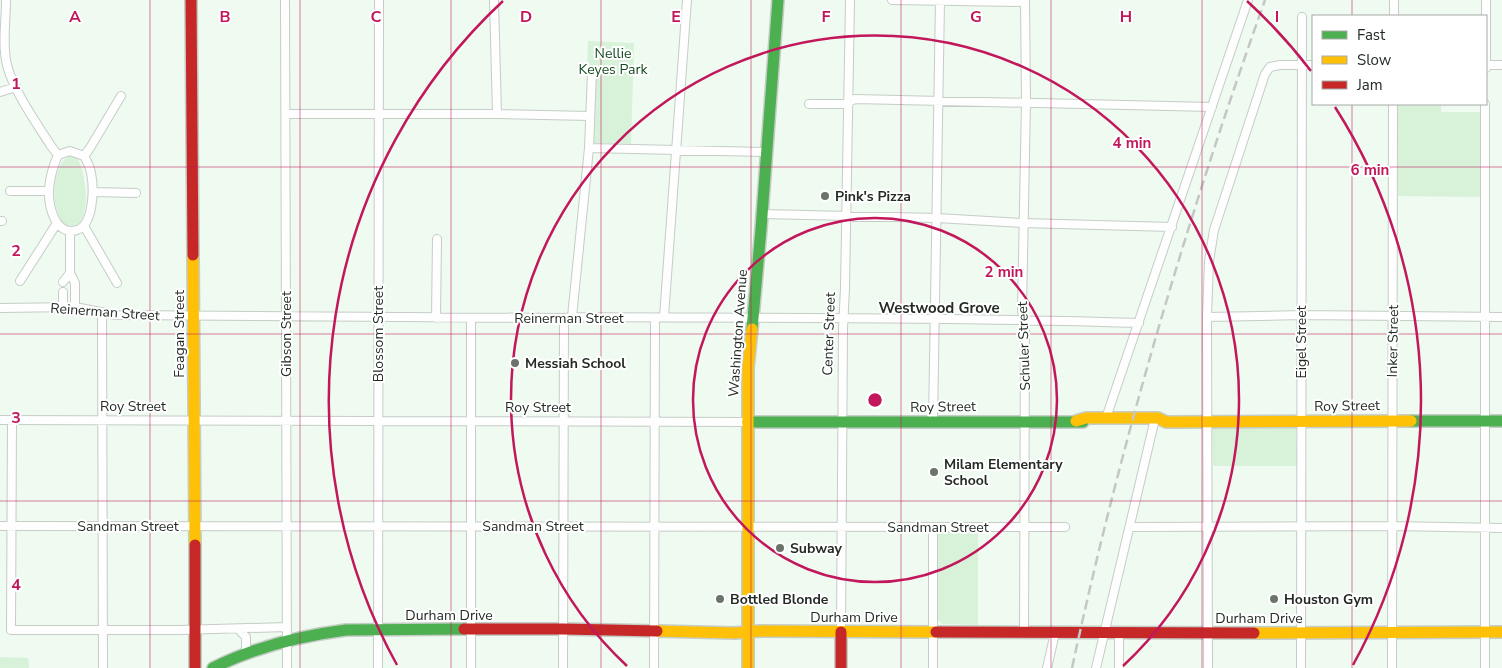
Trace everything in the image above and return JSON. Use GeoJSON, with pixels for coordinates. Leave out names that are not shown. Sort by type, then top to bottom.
{"type":"FeatureCollection","features":[{"type":"Feature","properties":{"kind":"main road","name":"Feagan Street"},"geometry":{"type":"LineString","coordinates":[[190,0],[194,316],[195,668]]}},
{"type":"Feature","properties":{"kind":"main road","name":"Washington Avenue"},"geometry":{"type":"LineString","coordinates":[[748,668],[748,368],[778,0]]}},
{"type":"Feature","properties":{"kind":"main road","name":"Roy Street"},"geometry":{"type":"LineString","coordinates":[[1076,421],[1086,418],[1158,418],[1159,422]]}},
{"type":"Feature","properties":{"kind":"main road","name":"Roy Street"},"geometry":{"type":"LineString","coordinates":[[748,422],[1502,421]]}},
{"type":"Feature","properties":{"kind":"main road","name":"Durham Drive"},"geometry":{"type":"LineString","coordinates":[[213,668],[287,633],[378,629],[1024,633],[1502,632]]}},
{"type":"Feature","properties":{"kind":"main road","name":"Center Street"},"geometry":{"type":"LineString","coordinates":[[841,632],[841,668]]}},
{"type":"Feature","properties":{"kind":"street"},"geometry":{"type":"LineString","coordinates":[[6,0],[6,63],[16,87],[58,155]]}},
{"type":"Feature","properties":{"kind":"street","name":"Gibson Street"},"geometry":{"type":"LineString","coordinates":[[285,0],[287,668]]}},
{"type":"Feature","properties":{"kind":"street","name":"Blossom Street"},"geometry":{"type":"LineString","coordinates":[[378,0],[378,668]]}},
{"type":"Feature","properties":{"kind":"street"},"geometry":{"type":"LineString","coordinates":[[494,0],[497,114]]}},
{"type":"Feature","properties":{"kind":"street"},"geometry":{"type":"LineString","coordinates":[[664,317],[687,0]]}},
{"type":"Feature","properties":{"kind":"street","name":"Center Street"},"geometry":{"type":"LineString","coordinates":[[841,632],[842,329],[844,317],[850,0]]}},
{"type":"Feature","properties":{"kind":"street"},"geometry":{"type":"LineString","coordinates":[[892,0],[1025,1]]}},
{"type":"Feature","properties":{"kind":"street"},"geometry":{"type":"LineString","coordinates":[[1106,418],[1248,0]]}},
{"type":"Feature","properties":{"kind":"street"},"geometry":{"type":"LineString","coordinates":[[1394,0],[1394,15]]}},
{"type":"Feature","properties":{"kind":"street"},"geometry":{"type":"LineString","coordinates":[[1486,0],[1486,15]]}},
{"type":"Feature","properties":{"kind":"street"},"geometry":{"type":"LineString","coordinates":[[933,422],[940,1]]}},
{"type":"Feature","properties":{"kind":"street","name":"Schuler Street"},"geometry":{"type":"LineString","coordinates":[[1024,633],[1026,421],[1025,328],[1022,310],[1022,223],[1026,102],[1025,1]]}},
{"type":"Feature","properties":{"kind":"street","name":"Eigel Street"},"geometry":{"type":"LineString","coordinates":[[1300,668],[1302,17]]}},
{"type":"Feature","properties":{"kind":"street"},"geometry":{"type":"LineString","coordinates":[[1208,668],[1208,317],[1209,261],[1214,230],[1265,74],[1270,67],[1280,65],[1312,65]]}},
{"type":"Feature","properties":{"kind":"street"},"geometry":{"type":"LineString","coordinates":[[1487,67],[1502,65]]}},
{"type":"Feature","properties":{"kind":"street"},"geometry":{"type":"LineString","coordinates":[[563,668],[562,422],[568,318],[589,148],[592,72]]}},
{"type":"Feature","properties":{"kind":"street"},"geometry":{"type":"LineString","coordinates":[[0,92],[16,87]]}},
{"type":"Feature","properties":{"kind":"street"},"geometry":{"type":"LineString","coordinates":[[84,156],[121,96]]}},
{"type":"Feature","properties":{"kind":"street"},"geometry":{"type":"LineString","coordinates":[[809,104],[844,104],[854,99],[1212,107]]}},
{"type":"Feature","properties":{"kind":"street","name":"Inker Street"},"geometry":{"type":"LineString","coordinates":[[1392,668],[1393,105]]}},
{"type":"Feature","properties":{"kind":"street"},"geometry":{"type":"LineString","coordinates":[[1485,105],[1485,668]]}},
{"type":"Feature","properties":{"kind":"street"},"geometry":{"type":"LineString","coordinates":[[286,114],[590,116]]}},
{"type":"Feature","properties":{"kind":"street"},"geometry":{"type":"LineString","coordinates":[[589,148],[766,152]]}},
{"type":"Feature","properties":{"kind":"street"},"geometry":{"type":"LineString","coordinates":[[70,151],[84,156],[91,174],[93,192],[90,210],[84,226],[79,230],[70,231],[60,227],[57,223],[50,204],[48,191],[58,155],[70,151]]}},
{"type":"Feature","properties":{"kind":"street"},"geometry":{"type":"LineString","coordinates":[[10,190],[48,191]]}},
{"type":"Feature","properties":{"kind":"street"},"geometry":{"type":"LineString","coordinates":[[93,192],[136,193]]}},
{"type":"Feature","properties":{"kind":"street"},"geometry":{"type":"LineString","coordinates":[[762,214],[936,218],[1022,223],[1172,227]]}},
{"type":"Feature","properties":{"kind":"street"},"geometry":{"type":"LineString","coordinates":[[20,281],[57,223]]}},
{"type":"Feature","properties":{"kind":"street"},"geometry":{"type":"LineString","coordinates":[[84,226],[117,283]]}},
{"type":"Feature","properties":{"kind":"street"},"geometry":{"type":"LineString","coordinates":[[70,231],[70,273],[75,283],[75,307]]}},
{"type":"Feature","properties":{"kind":"street"},"geometry":{"type":"LineString","coordinates":[[436,318],[437,239]]}},
{"type":"Feature","properties":{"kind":"street"},"geometry":{"type":"LineString","coordinates":[[63,282],[70,273]]}},
{"type":"Feature","properties":{"kind":"street"},"geometry":{"type":"LineString","coordinates":[[63,292],[63,307]]}},
{"type":"Feature","properties":{"kind":"street","name":"Reinerman Street"},"geometry":{"type":"LineString","coordinates":[[0,308],[75,307],[116,315],[378,318],[844,317],[1139,323]]}},
{"type":"Feature","properties":{"kind":"street"},"geometry":{"type":"LineString","coordinates":[[102,312],[102,668]]}},
{"type":"Feature","properties":{"kind":"street"},"geometry":{"type":"LineString","coordinates":[[1208,317],[1302,315],[1502,317]]}},
{"type":"Feature","properties":{"kind":"street"},"geometry":{"type":"LineString","coordinates":[[471,318],[471,668]]}},
{"type":"Feature","properties":{"kind":"street"},"geometry":{"type":"LineString","coordinates":[[654,668],[655,318]]}},
{"type":"Feature","properties":{"kind":"street","name":"Roy Street"},"geometry":{"type":"LineString","coordinates":[[0,420],[748,422]]}},
{"type":"Feature","properties":{"kind":"street"},"geometry":{"type":"LineString","coordinates":[[12,420],[11,630],[239,630],[244,627],[287,633]]}},
{"type":"Feature","properties":{"kind":"street"},"geometry":{"type":"LineString","coordinates":[[1096,668],[1130,526],[1159,422]]}},
{"type":"Feature","properties":{"kind":"street","name":"Sandman Street"},"geometry":{"type":"LineString","coordinates":[[0,526],[1065,528]]}},
{"type":"Feature","properties":{"kind":"street"},"geometry":{"type":"LineString","coordinates":[[1130,526],[1502,528]]}},
{"type":"Feature","properties":{"kind":"street"},"geometry":{"type":"LineString","coordinates":[[933,527],[933,668]]}},
{"type":"Feature","properties":{"kind":"street"},"geometry":{"type":"LineString","coordinates":[[239,630],[246,637],[246,652]]}},
{"type":"Feature","properties":{"kind":"street"},"geometry":{"type":"LineString","coordinates":[[1047,668],[1055,632]]}},
{"type":"Feature","properties":{"kind":"street"},"geometry":{"type":"LineString","coordinates":[[1119,633],[1119,668]]}},
{"type":"Feature","properties":{"kind":"green space","name":"Nellie Keyes Park"},"geometry":{"type":"Polygon","coordinates":[[[588,41],[634,43],[631,144],[594,143],[596,70],[587,70],[588,41]]]}},
{"type":"Feature","properties":{"kind":"green space"},"geometry":{"type":"Polygon","coordinates":[[[1398,105],[1441,105],[1441,112],[1482,112],[1481,197],[1398,196],[1398,105]]]}},
{"type":"Feature","properties":{"kind":"green space"},"geometry":{"type":"Polygon","coordinates":[[[69,156],[77,158],[81,166],[86,190],[84,214],[79,223],[72,226],[62,222],[56,209],[54,194],[58,172],[64,160],[69,156]]]}},
{"type":"Feature","properties":{"kind":"green space"},"geometry":{"type":"Polygon","coordinates":[[[1296,426],[1297,466],[1213,466],[1212,427],[1296,426]]]}},
{"type":"Feature","properties":{"kind":"green space"},"geometry":{"type":"Polygon","coordinates":[[[978,529],[978,625],[942,624],[936,618],[937,532],[939,530],[978,529]]]}},
{"type":"Feature","properties":{"kind":"green space"},"geometry":{"type":"Polygon","coordinates":[[[0,657],[28,658],[29,668],[0,668],[0,657]]]}},
{"type":"Feature","properties":{"kind":"railway"},"geometry":{"type":"LineString","coordinates":[[1072,668],[1112,499],[1158,331],[1209,165],[1265,0]]}},
{"type":"Feature","properties":{"kind":"traffic: fast"},"geometry":{"type":"LineString","coordinates":[[752,329],[778,0]]}},
{"type":"Feature","properties":{"kind":"traffic: fast"},"geometry":{"type":"LineString","coordinates":[[1411,421],[1502,421]]}},
{"type":"Feature","properties":{"kind":"traffic: fast"},"geometry":{"type":"LineString","coordinates":[[748,422],[1083,422]]}},
{"type":"Feature","properties":{"kind":"traffic: fast"},"geometry":{"type":"LineString","coordinates":[[213,668],[261,648],[329,632],[346,630],[464,629]]}},
{"type":"Feature","properties":{"kind":"traffic: slow"},"geometry":{"type":"LineString","coordinates":[[193,255],[195,545]]}},
{"type":"Feature","properties":{"kind":"traffic: slow"},"geometry":{"type":"LineString","coordinates":[[748,668],[748,368],[752,329]]}},
{"type":"Feature","properties":{"kind":"traffic: slow"},"geometry":{"type":"LineString","coordinates":[[1076,421],[1086,418],[1158,418],[1166,422],[1411,421]]}},
{"type":"Feature","properties":{"kind":"traffic: slow"},"geometry":{"type":"LineString","coordinates":[[657,631],[735,633],[760,631],[936,632]]}},
{"type":"Feature","properties":{"kind":"traffic: slow"},"geometry":{"type":"LineString","coordinates":[[1254,633],[1502,632]]}},
{"type":"Feature","properties":{"kind":"traffic: jam"},"geometry":{"type":"LineString","coordinates":[[191,0],[193,255]]}},
{"type":"Feature","properties":{"kind":"traffic: jam"},"geometry":{"type":"LineString","coordinates":[[195,545],[195,668]]}},
{"type":"Feature","properties":{"kind":"traffic: jam"},"geometry":{"type":"LineString","coordinates":[[464,629],[657,631]]}},
{"type":"Feature","properties":{"kind":"traffic: jam"},"geometry":{"type":"LineString","coordinates":[[841,632],[841,668]]}},
{"type":"Feature","properties":{"kind":"traffic: jam"},"geometry":{"type":"LineString","coordinates":[[936,632],[1254,633]]}},
{"type":"Feature","properties":{"kind":"place","name":"Pink's Pizza"},"geometry":{"type":"Point","coordinates":[825,196]}},
{"type":"Feature","properties":{"kind":"place","name":"Messiah School"},"geometry":{"type":"Point","coordinates":[515,363]}},
{"type":"Feature","properties":{"kind":"place","name":"Milam Elementary School"},"geometry":{"type":"Point","coordinates":[934,472]}},
{"type":"Feature","properties":{"kind":"place","name":"Subway"},"geometry":{"type":"Point","coordinates":[780,548]}},
{"type":"Feature","properties":{"kind":"place","name":"Bottled Blonde"},"geometry":{"type":"Point","coordinates":[720,599]}},
{"type":"Feature","properties":{"kind":"place","name":"Houston Gym"},"geometry":{"type":"Point","coordinates":[1274,599]}},
{"type":"Feature","properties":{"kind":"district","name":"Westwood Grove"},"geometry":{"type":"Point","coordinates":[939,308]}}]}
